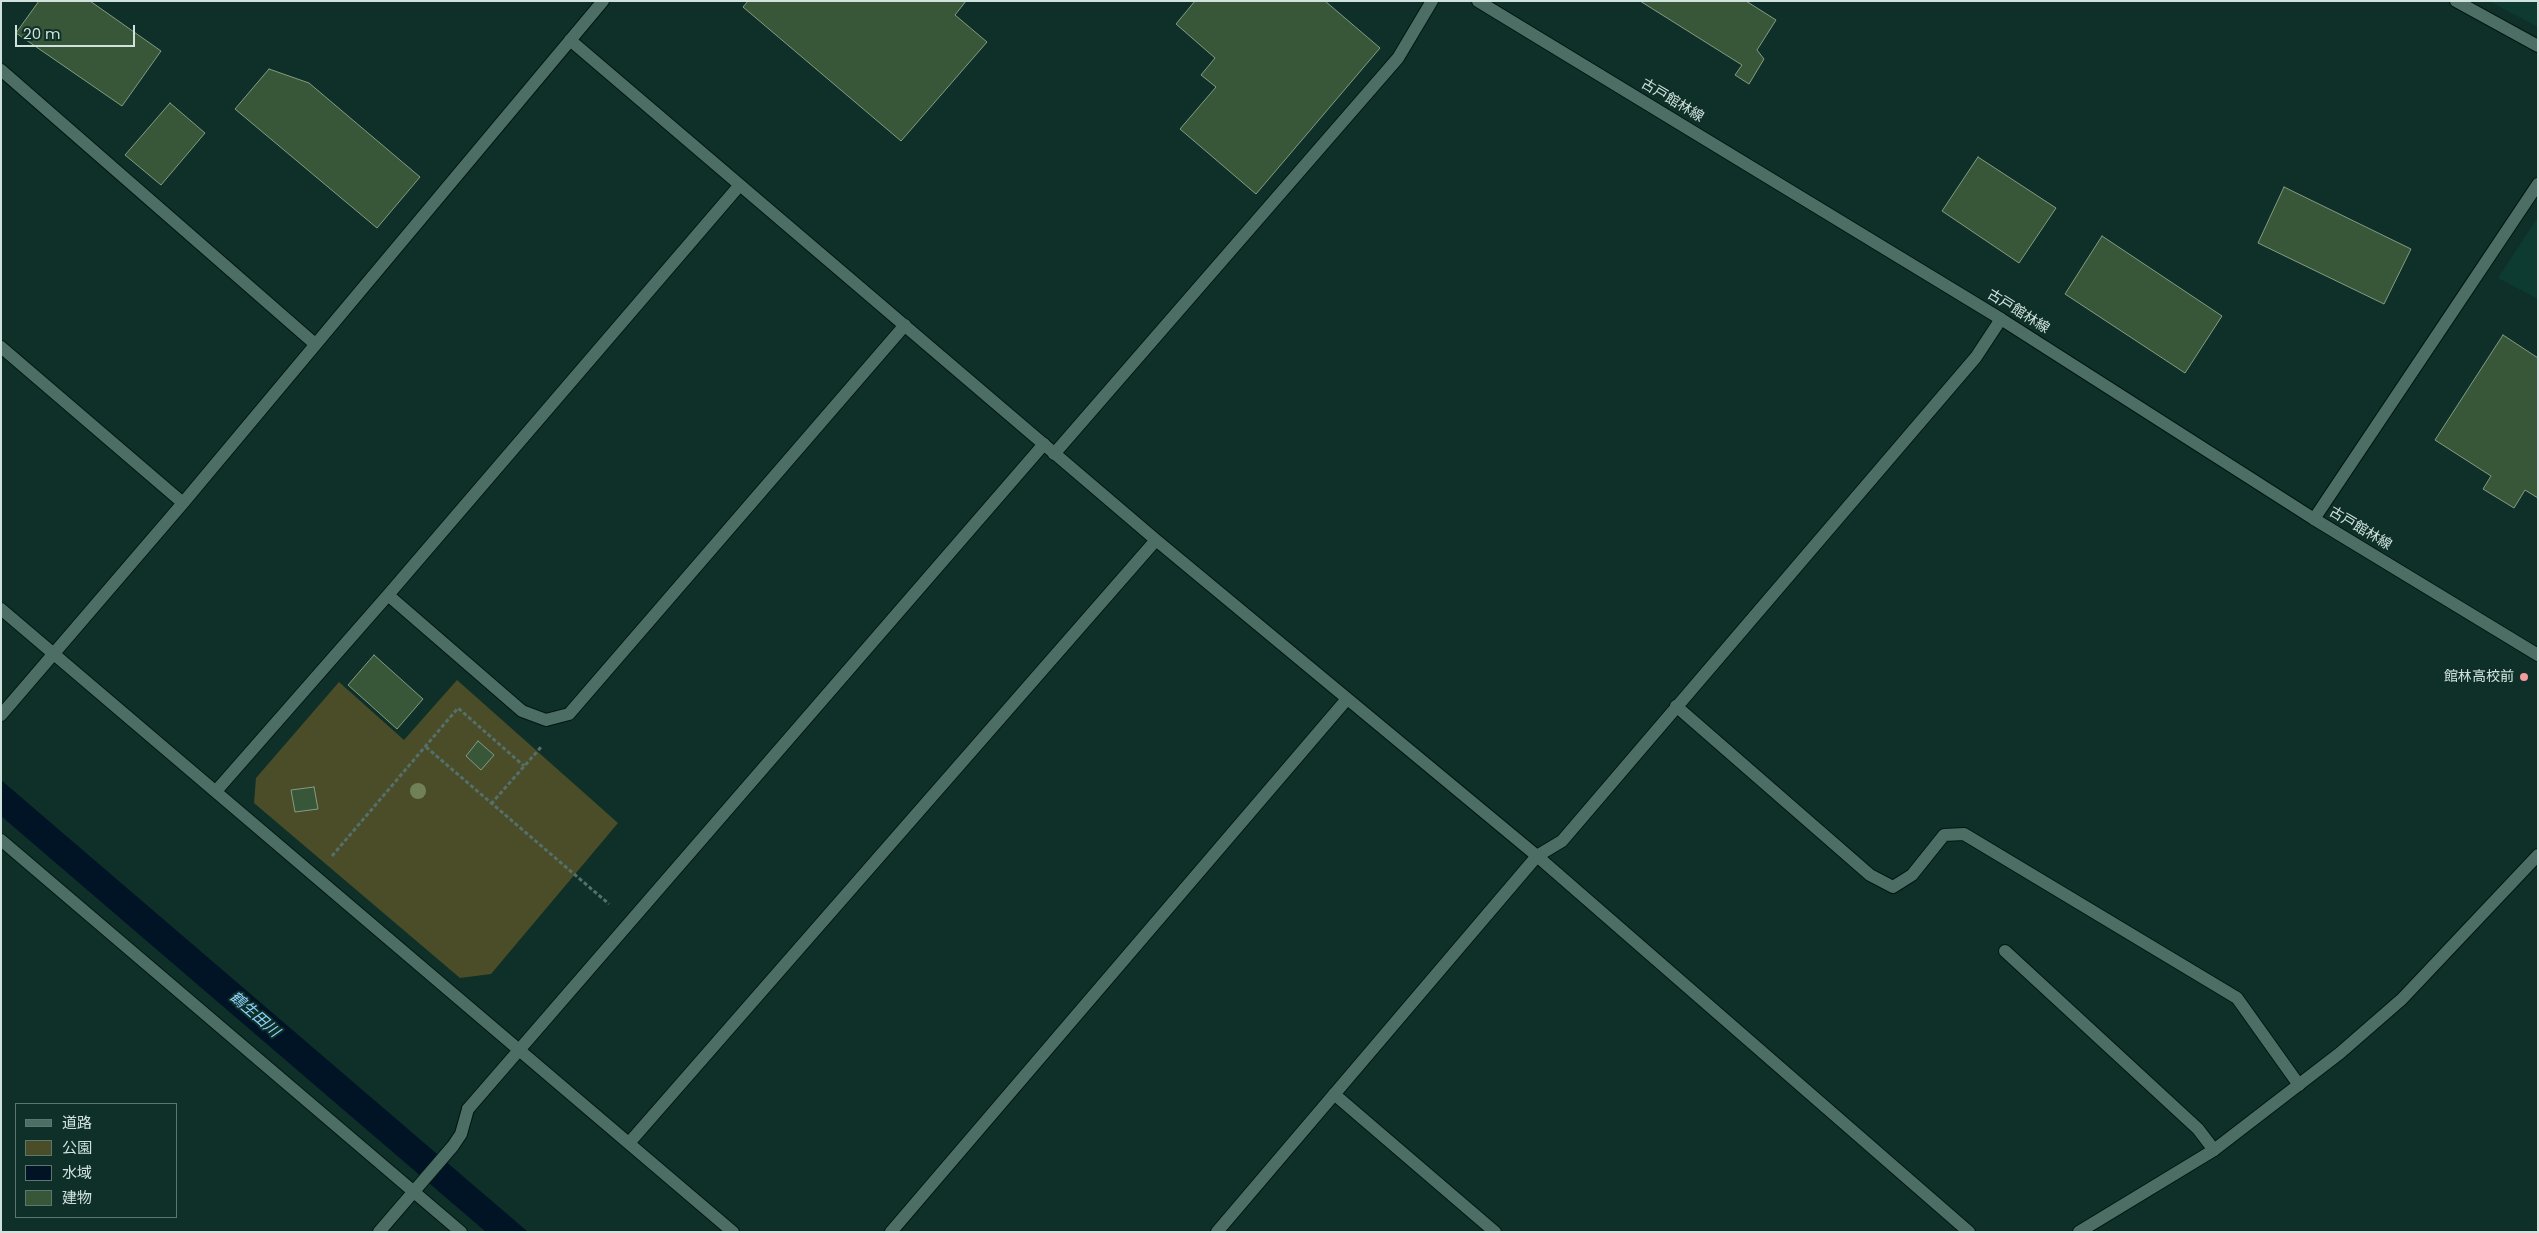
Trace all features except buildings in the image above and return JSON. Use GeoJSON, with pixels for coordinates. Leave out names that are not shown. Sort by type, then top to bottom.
{"type":"FeatureCollection","features":[{"type":"Feature","properties":{"kind":"street"},"geometry":{"type":"LineString","coordinates":[[1,715],[183,503],[602,1]]}},
{"type":"Feature","properties":{"kind":"street"},"geometry":{"type":"LineString","coordinates":[[1054,454],[1398,58],[1432,1]]}},
{"type":"Feature","properties":{"kind":"street","name":"古戸館林線"},"geometry":{"type":"LineString","coordinates":[[1478,1],[2001,319],[2314,519],[2538,655]]}},
{"type":"Feature","properties":{"kind":"street"},"geometry":{"type":"LineString","coordinates":[[2456,1],[2538,46]]}},
{"type":"Feature","properties":{"kind":"street"},"geometry":{"type":"LineString","coordinates":[[570,40],[1054,454],[1536,856],[1969,1232]]}},
{"type":"Feature","properties":{"kind":"street"},"geometry":{"type":"LineString","coordinates":[[1,70],[315,344]]}},
{"type":"Feature","properties":{"kind":"street"},"geometry":{"type":"LineString","coordinates":[[2314,519],[2538,184]]}},
{"type":"Feature","properties":{"kind":"street"},"geometry":{"type":"LineString","coordinates":[[217,790],[388,595],[739,186]]}},
{"type":"Feature","properties":{"kind":"street"},"geometry":{"type":"LineString","coordinates":[[1217,1232],[1536,856],[1562,841],[1976,357],[2001,319]]}},
{"type":"Feature","properties":{"kind":"street"},"geometry":{"type":"LineString","coordinates":[[388,595],[522,711],[546,720],[569,714],[905,325]]}},
{"type":"Feature","properties":{"kind":"street"},"geometry":{"type":"LineString","coordinates":[[1,347],[183,503]]}},
{"type":"Feature","properties":{"kind":"street"},"geometry":{"type":"LineString","coordinates":[[379,1232],[453,1146],[461,1134],[468,1109],[1044,444]]}},
{"type":"Feature","properties":{"kind":"street"},"geometry":{"type":"LineString","coordinates":[[629,1143],[1156,540]]}},
{"type":"Feature","properties":{"kind":"street"},"geometry":{"type":"LineString","coordinates":[[1,608],[217,790],[733,1232]]}},
{"type":"Feature","properties":{"kind":"street"},"geometry":{"type":"LineString","coordinates":[[891,1232],[1347,699]]}},
{"type":"Feature","properties":{"kind":"street"},"geometry":{"type":"LineString","coordinates":[[1676,706],[1870,875],[1893,887],[1912,874],[1944,835],[1964,834],[2237,998],[2299,1085]]}},
{"type":"Feature","properties":{"kind":"street"},"geometry":{"type":"LineString","coordinates":[[1,840],[417,1187],[461,1232]]}},
{"type":"Feature","properties":{"kind":"street"},"geometry":{"type":"LineString","coordinates":[[2079,1232],[2214,1150],[2340,1053],[2402,999],[2538,855]]}},
{"type":"Feature","properties":{"kind":"street"},"geometry":{"type":"LineString","coordinates":[[2005,951],[2198,1128],[2214,1150]]}},
{"type":"Feature","properties":{"kind":"street"},"geometry":{"type":"LineString","coordinates":[[1334,1094],[1495,1232]]}},
{"type":"Feature","properties":{"kind":"path"},"geometry":{"type":"LineString","coordinates":[[326,864],[458,708],[524,766]]}},
{"type":"Feature","properties":{"kind":"path"},"geometry":{"type":"LineString","coordinates":[[491,804],[547,739],[546,720]]}},
{"type":"Feature","properties":{"kind":"path"},"geometry":{"type":"LineString","coordinates":[[426,747],[611,906]]}},
{"type":"Feature","properties":{"kind":"shaded area"},"geometry":{"type":"Polygon","coordinates":[[[2489,1],[2538,1],[2538,27],[2489,1]]]}},
{"type":"Feature","properties":{"kind":"shaded area"},"geometry":{"type":"Polygon","coordinates":[[[2538,217],[2538,299],[2498,278],[2538,217]]]}},
{"type":"Feature","properties":{"kind":"green space"},"geometry":{"type":"Polygon","coordinates":[[[457,680],[618,823],[491,974],[460,978],[254,803],[256,778],[339,682],[404,740],[457,680]]]}},
{"type":"Feature","properties":{"kind":"water","name":"鶴生田川"},"geometry":{"type":"Polygon","coordinates":[[[1,780],[528,1232],[486,1232],[1,816],[1,780]]]}},
{"type":"Feature","properties":{"kind":"place","name":"館林高校前"},"geometry":{"type":"Point","coordinates":[2524,677]}}]}
